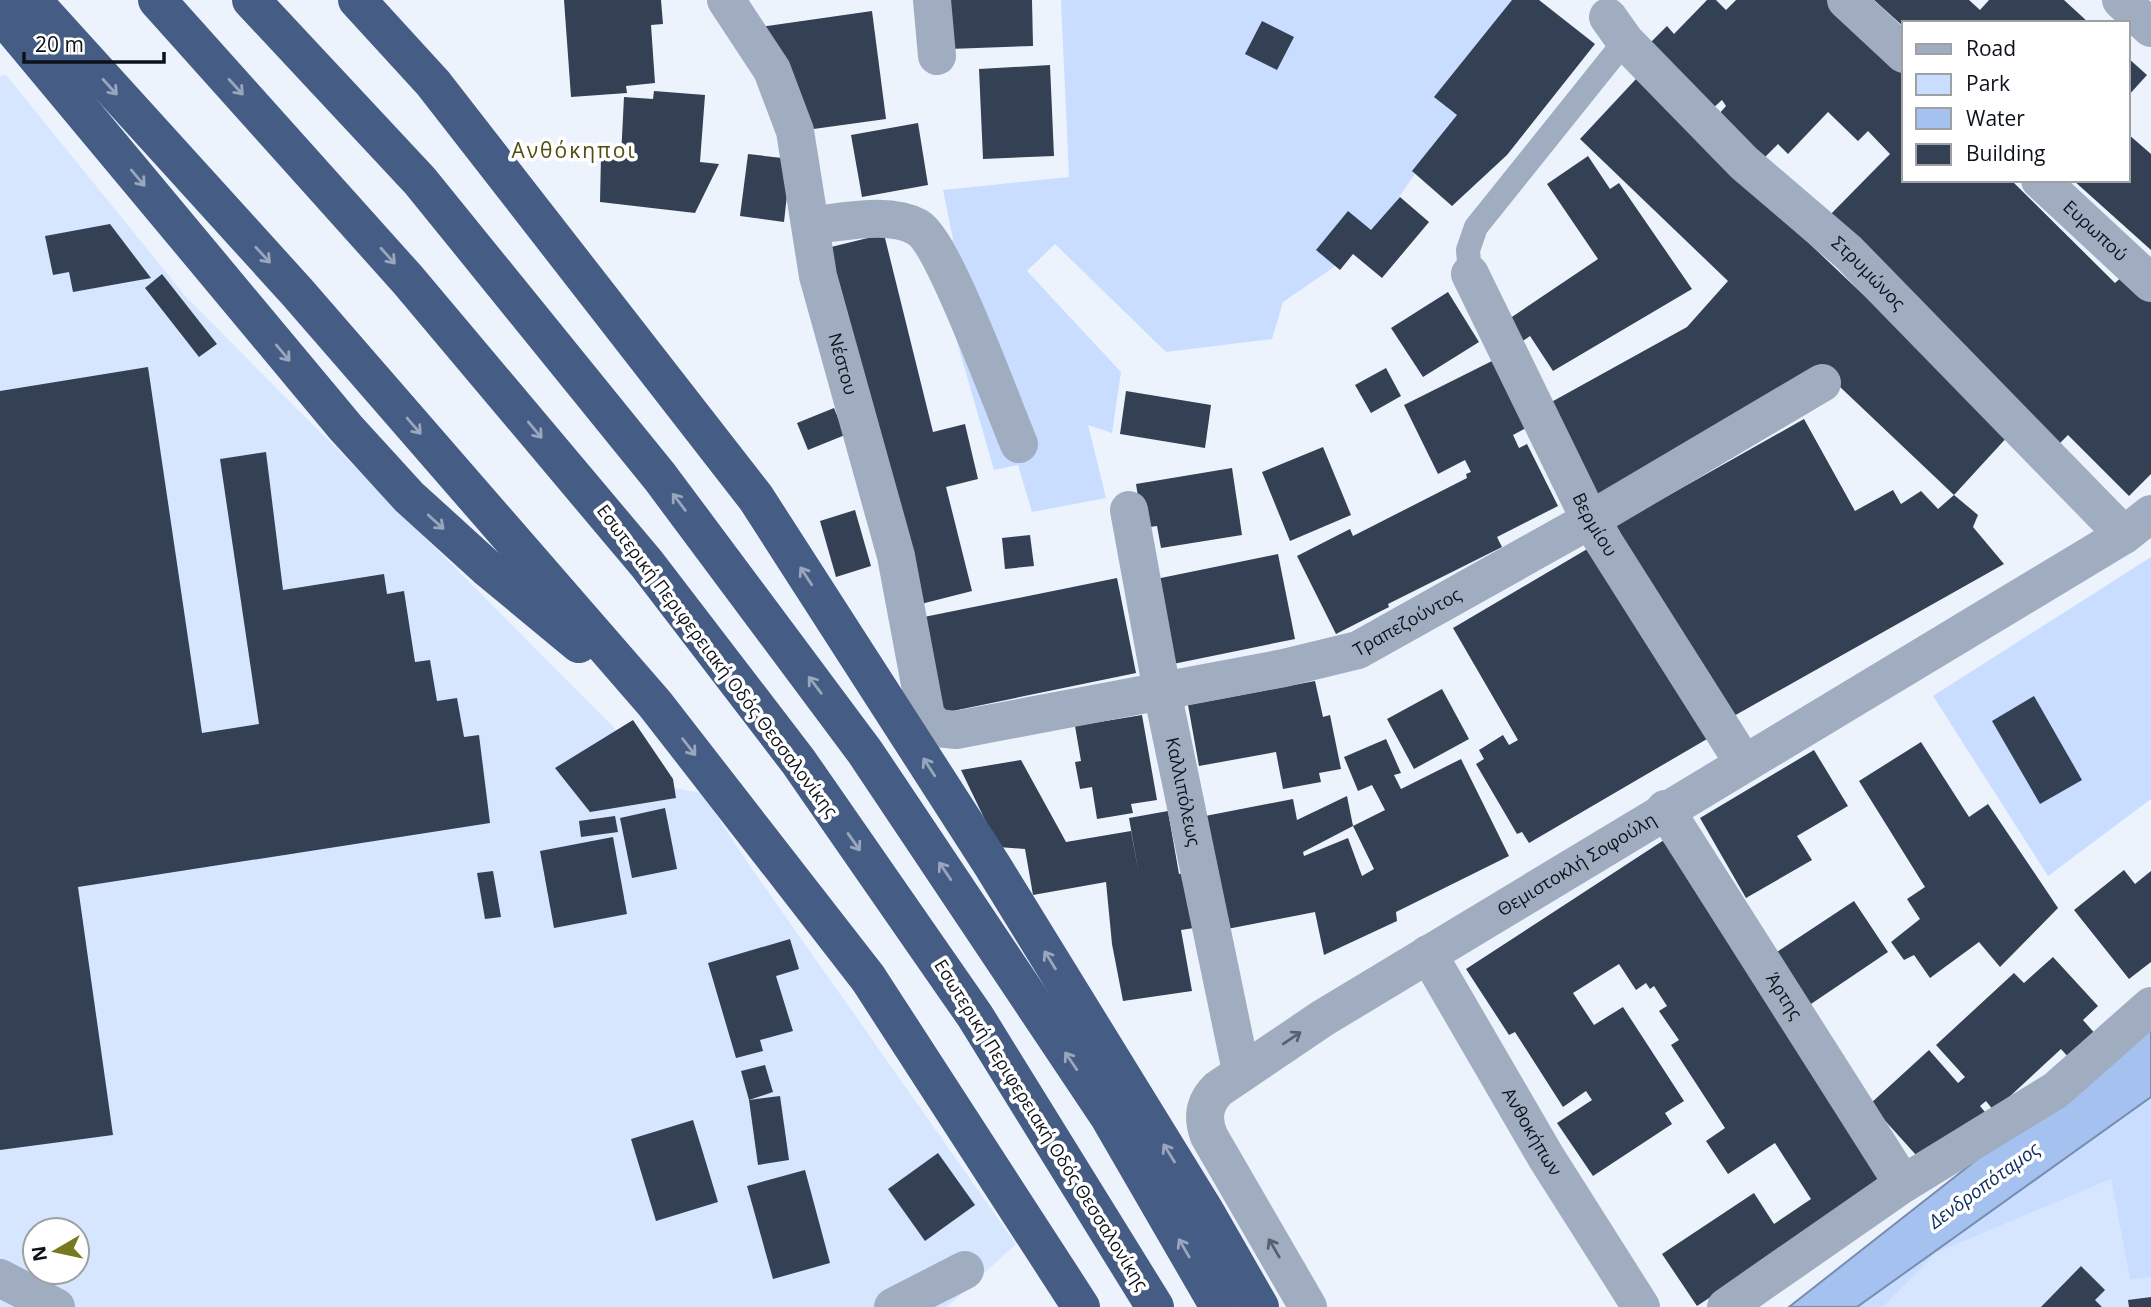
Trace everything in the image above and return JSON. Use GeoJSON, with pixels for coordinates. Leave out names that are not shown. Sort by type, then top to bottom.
{"type":"FeatureCollection","features":[{"type":"Feature","properties":{"kind":"highway"},"geometry":{"type":"LineString","coordinates":[[32,0],[297,292],[655,704],[868,978],[1081,1307]]}},
{"type":"Feature","properties":{"kind":"highway","name":"Εσωτερική Περιφερειακή Οδός Θεσσαλονίκης"},"geometry":{"type":"LineString","coordinates":[[157,0],[453,332],[647,564],[790,750],[975,1016],[1155,1307]]}},
{"type":"Feature","properties":{"kind":"highway"},"geometry":{"type":"LineString","coordinates":[[251,0],[428,191],[660,477],[865,752],[1109,1117],[1219,1307]]}},
{"type":"Feature","properties":{"kind":"highway"},"geometry":{"type":"LineString","coordinates":[[357,0],[433,83],[756,498],[992,865],[1205,1211],[1259,1307]]}},
{"type":"Feature","properties":{"kind":"highway"},"geometry":{"type":"LineString","coordinates":[[0,13],[346,428],[409,497],[486,567],[655,704]]}},
{"type":"Feature","properties":{"kind":"street","name":"Νέστου"},"geometry":{"type":"LineString","coordinates":[[726,0],[772,70],[789,108],[802,155],[811,225],[828,315],[896,556],[926,716],[932,726],[944,730]]}},
{"type":"Feature","properties":{"kind":"street"},"geometry":{"type":"LineString","coordinates":[[932,0],[937,55]]}},
{"type":"Feature","properties":{"kind":"street"},"geometry":{"type":"LineString","coordinates":[[1846,0],[1902,52]]}},
{"type":"Feature","properties":{"kind":"street"},"geometry":{"type":"LineString","coordinates":[[2121,0],[2151,28]]}},
{"type":"Feature","properties":{"kind":"street","name":"Στρυμώνος"},"geometry":{"type":"LineString","coordinates":[[1615,19],[1744,163],[1848,253],[2137,524]]}},
{"type":"Feature","properties":{"kind":"street","name":"Ευρωπού"},"geometry":{"type":"LineString","coordinates":[[2042,182],[2151,284]]}},
{"type":"Feature","properties":{"kind":"street"},"geometry":{"type":"LineString","coordinates":[[811,225],[891,221],[917,227],[926,234],[951,281],[1019,444]]}},
{"type":"Feature","properties":{"kind":"street","name":"Βερμίου"},"geometry":{"type":"LineString","coordinates":[[1470,274],[1590,520],[1743,762]]}},
{"type":"Feature","properties":{"kind":"street","name":"Τραπεζούντος"},"geometry":{"type":"LineString","coordinates":[[944,730],[1308,663],[1358,650],[1590,520],[1822,383]]}},
{"type":"Feature","properties":{"kind":"street","name":"Καλλιπόλεως"},"geometry":{"type":"LineString","coordinates":[[1129,510],[1162,691],[1241,1071]]}},
{"type":"Feature","properties":{"kind":"street","name":"Θεμιστοκλή Σοφούλη"},"geometry":{"type":"LineString","coordinates":[[1308,1307],[1206,1129],[1204,1116],[1211,1097],[1241,1071],[1427,954],[2137,524]]}},
{"type":"Feature","properties":{"kind":"street","name":"Άρτης"},"geometry":{"type":"LineString","coordinates":[[1665,809],[1903,1184]]}},
{"type":"Feature","properties":{"kind":"street","name":"Ανθοκήπων"},"geometry":{"type":"LineString","coordinates":[[1427,954],[1546,1157],[1641,1307]]}},
{"type":"Feature","properties":{"kind":"street"},"geometry":{"type":"LineString","coordinates":[[1726,1307],[1903,1184],[2056,1090],[2151,1006]]}},
{"type":"Feature","properties":{"kind":"street"},"geometry":{"type":"LineString","coordinates":[[892,1307],[965,1270]]}},
{"type":"Feature","properties":{"kind":"street"},"geometry":{"type":"LineString","coordinates":[[0,1278],[56,1307]]}},
{"type":"Feature","properties":{"kind":"lane"},"geometry":{"type":"LineString","coordinates":[[1470,274],[1468,250],[1476,227],[1615,19]]}},
{"type":"Feature","properties":{"kind":"shaded area"},"geometry":{"type":"Polygon","coordinates":[[[6,75],[187,298],[674,788],[702,793],[745,859],[1016,1244],[947,1307],[0,1307],[0,76],[6,75]]]}},
{"type":"Feature","properties":{"kind":"shaded area"},"geometry":{"type":"Polygon","coordinates":[[[2111,1179],[2130,1280],[2151,1277],[2151,1307],[1883,1307],[1936,1253],[2111,1179]]]}},
{"type":"Feature","properties":{"kind":"green space"},"geometry":{"type":"Polygon","coordinates":[[[1061,0],[1530,0],[1527,23],[1439,139],[1366,245],[1283,302],[1272,339],[1166,352],[1055,244],[1027,271],[1121,372],[1112,433],[1088,425],[1106,498],[1032,512],[1018,465],[994,470],[936,269],[953,239],[943,190],[1069,177],[1061,0]]]}},
{"type":"Feature","properties":{"kind":"green space"},"geometry":{"type":"Polygon","coordinates":[[[2151,557],[2151,799],[2048,876],[1933,696],[2151,557]]]}},
{"type":"Feature","properties":{"kind":"green space"},"geometry":{"type":"Polygon","coordinates":[[[2151,1097],[2151,1277],[2130,1280],[2111,1179],[1936,1253],[1883,1307],[1857,1307],[2151,1097]]]}},
{"type":"Feature","properties":{"kind":"water","name":"Δενδροπόταμος"},"geometry":{"type":"Polygon","coordinates":[[[2151,1023],[2151,1097],[1857,1307],[1789,1307],[2151,1023]]]}},
{"type":"Feature","properties":{"kind":"building"},"geometry":{"type":"Polygon","coordinates":[[[564,0],[661,0],[663,24],[651,25],[655,83],[626,86],[627,93],[571,97],[564,0]]]}},
{"type":"Feature","properties":{"kind":"building"},"geometry":{"type":"Polygon","coordinates":[[[947,0],[1032,0],[1033,46],[949,49],[947,0]]]}},
{"type":"Feature","properties":{"kind":"building"},"geometry":{"type":"Polygon","coordinates":[[[1512,0],[1539,0],[1595,44],[1507,155],[1452,206],[1412,171],[1457,115],[1434,97],[1512,0]]]}},
{"type":"Feature","properties":{"kind":"building"},"geometry":{"type":"Polygon","coordinates":[[[1707,0],[1716,0],[1726,10],[1736,0],[1829,0],[1902,73],[1902,182],[2013,182],[2115,283],[2126,273],[2151,298],[2151,474],[2129,496],[2068,435],[2058,445],[1828,217],[1890,154],[1868,131],[1858,141],[1828,112],[1788,154],[1778,144],[1763,159],[1718,115],[1726,106],[1722,100],[1713,108],[1643,50],[1667,26],[1674,34],[1707,0]]]}},
{"type":"Feature","properties":{"kind":"building"},"geometry":{"type":"Polygon","coordinates":[[[1874,0],[1969,0],[1980,10],[1989,0],[2064,0],[2087,21],[1902,21],[1902,25],[1874,0]]]}},
{"type":"Feature","properties":{"kind":"building"},"geometry":{"type":"Polygon","coordinates":[[[872,11],[886,119],[799,131],[753,28],[872,11]]]}},
{"type":"Feature","properties":{"kind":"building"},"geometry":{"type":"Polygon","coordinates":[[[1262,21],[1294,37],[1277,70],[1245,54],[1262,21]]]}},
{"type":"Feature","properties":{"kind":"building"},"geometry":{"type":"Polygon","coordinates":[[[2130,60],[2147,75],[2130,94],[2130,60]]]}},
{"type":"Feature","properties":{"kind":"building"},"geometry":{"type":"Polygon","coordinates":[[[1050,65],[1054,156],[983,159],[979,69],[1050,65]]]}},
{"type":"Feature","properties":{"kind":"building"},"geometry":{"type":"Polygon","coordinates":[[[1636,79],[2010,434],[1954,495],[1819,367],[1597,496],[1546,405],[1687,327],[1728,281],[1580,139],[1636,79]]]}},
{"type":"Feature","properties":{"kind":"building"},"geometry":{"type":"Polygon","coordinates":[[[654,91],[705,95],[700,162],[719,164],[695,213],[600,202],[601,156],[621,157],[624,97],[653,99],[654,91]]]}},
{"type":"Feature","properties":{"kind":"building"},"geometry":{"type":"Polygon","coordinates":[[[918,123],[928,185],[862,197],[851,135],[918,123]]]}},
{"type":"Feature","properties":{"kind":"building"},"geometry":{"type":"Polygon","coordinates":[[[2130,136],[2151,154],[2151,250],[2075,182],[2130,182],[2130,136]]]}},
{"type":"Feature","properties":{"kind":"building"},"geometry":{"type":"Polygon","coordinates":[[[748,154],[791,159],[784,222],[740,216],[748,154]]]}},
{"type":"Feature","properties":{"kind":"building"},"geometry":{"type":"Polygon","coordinates":[[[1588,156],[1610,189],[1619,183],[1692,289],[1553,371],[1530,336],[1517,345],[1503,323],[1598,259],[1547,184],[1588,156]]]}},
{"type":"Feature","properties":{"kind":"building"},"geometry":{"type":"Polygon","coordinates":[[[1400,197],[1429,222],[1382,278],[1353,254],[1340,270],[1316,250],[1348,211],[1371,230],[1400,197]]]}},
{"type":"Feature","properties":{"kind":"building"},"geometry":{"type":"Polygon","coordinates":[[[110,224],[151,278],[73,292],[69,272],[53,275],[45,236],[110,224]]]}},
{"type":"Feature","properties":{"kind":"building"},"geometry":{"type":"Polygon","coordinates":[[[884,234],[933,432],[965,424],[978,479],[946,487],[972,591],[921,604],[823,249],[884,234]]]}},
{"type":"Feature","properties":{"kind":"building"},"geometry":{"type":"Polygon","coordinates":[[[162,274],[217,344],[199,357],[145,288],[162,274]]]}},
{"type":"Feature","properties":{"kind":"building"},"geometry":{"type":"Polygon","coordinates":[[[1448,292],[1479,342],[1423,377],[1391,328],[1448,292]]]}},
{"type":"Feature","properties":{"kind":"building"},"geometry":{"type":"Polygon","coordinates":[[[1494,360],[1528,427],[1513,435],[1519,448],[1527,444],[1558,506],[1497,537],[1502,547],[1388,604],[1389,607],[1336,634],[1297,556],[1350,529],[1353,536],[1467,478],[1466,474],[1471,472],[1465,460],[1438,474],[1404,405],[1494,360]]]}},
{"type":"Feature","properties":{"kind":"building"},"geometry":{"type":"Polygon","coordinates":[[[148,367],[202,733],[259,724],[220,459],[266,452],[283,590],[384,574],[387,594],[404,591],[415,662],[430,660],[437,701],[457,698],[464,737],[479,735],[490,823],[78,887],[113,1135],[0,1150],[0,391],[148,367]]]}},
{"type":"Feature","properties":{"kind":"building"},"geometry":{"type":"Polygon","coordinates":[[[1386,368],[1401,396],[1371,413],[1355,385],[1386,368]]]}},
{"type":"Feature","properties":{"kind":"building"},"geometry":{"type":"Polygon","coordinates":[[[1126,391],[1211,405],[1205,448],[1120,434],[1126,391]]]}},
{"type":"Feature","properties":{"kind":"building"},"geometry":{"type":"Polygon","coordinates":[[[834,408],[845,435],[808,450],[797,423],[834,408]]]}},
{"type":"Feature","properties":{"kind":"building"},"geometry":{"type":"Polygon","coordinates":[[[1804,419],[1855,511],[1893,490],[1901,504],[1921,491],[1938,509],[1954,495],[1978,515],[1973,527],[2004,564],[1725,721],[1616,525],[1804,419]]]}},
{"type":"Feature","properties":{"kind":"building"},"geometry":{"type":"Polygon","coordinates":[[[1323,447],[1351,515],[1290,541],[1262,472],[1323,447]]]}},
{"type":"Feature","properties":{"kind":"building"},"geometry":{"type":"Polygon","coordinates":[[[1232,468],[1242,535],[1161,548],[1157,526],[1143,528],[1136,484],[1232,468]]]}},
{"type":"Feature","properties":{"kind":"building"},"geometry":{"type":"Polygon","coordinates":[[[855,510],[871,566],[836,577],[820,521],[855,510]]]}},
{"type":"Feature","properties":{"kind":"building"},"geometry":{"type":"Polygon","coordinates":[[[1030,535],[1034,566],[1005,569],[1002,538],[1030,535]]]}},
{"type":"Feature","properties":{"kind":"building"},"geometry":{"type":"Polygon","coordinates":[[[1594,545],[1707,739],[1529,843],[1522,832],[1517,834],[1476,764],[1484,759],[1479,750],[1503,735],[1509,745],[1518,740],[1453,628],[1594,545]]]}},
{"type":"Feature","properties":{"kind":"building"},"geometry":{"type":"Polygon","coordinates":[[[1278,554],[1295,639],[1173,664],[1156,579],[1278,554]]]}},
{"type":"Feature","properties":{"kind":"building"},"geometry":{"type":"Polygon","coordinates":[[[1117,578],[1136,673],[938,714],[919,618],[1117,578]]]}},
{"type":"Feature","properties":{"kind":"building"},"geometry":{"type":"Polygon","coordinates":[[[1315,681],[1323,717],[1330,715],[1341,769],[1319,773],[1321,782],[1283,789],[1276,752],[1199,766],[1188,705],[1315,681]]]}},
{"type":"Feature","properties":{"kind":"building"},"geometry":{"type":"Polygon","coordinates":[[[1442,689],[1469,739],[1414,769],[1387,719],[1442,689]]]}},
{"type":"Feature","properties":{"kind":"building"},"geometry":{"type":"Polygon","coordinates":[[[2034,696],[2082,780],[2040,804],[1992,721],[2034,696]]]}},
{"type":"Feature","properties":{"kind":"building"},"geometry":{"type":"Polygon","coordinates":[[[1142,715],[1157,800],[1131,804],[1133,813],[1097,819],[1092,787],[1080,789],[1075,762],[1081,761],[1075,726],[1142,715]]]}},
{"type":"Feature","properties":{"kind":"building"},"geometry":{"type":"Polygon","coordinates":[[[633,720],[673,779],[676,798],[590,812],[555,768],[633,720]]]}},
{"type":"Feature","properties":{"kind":"building"},"geometry":{"type":"Polygon","coordinates":[[[1386,739],[1401,773],[1394,775],[1401,789],[1461,759],[1509,856],[1396,912],[1397,921],[1324,955],[1315,912],[1222,930],[1200,817],[1293,799],[1297,820],[1347,796],[1353,826],[1385,810],[1372,785],[1358,791],[1344,757],[1386,739]],[[1353,826],[1303,852],[1304,856],[1348,838],[1362,876],[1374,869],[1353,826]]]}},
{"type":"Feature","properties":{"kind":"building"},"geometry":{"type":"Polygon","coordinates":[[[1921,742],[1969,817],[1988,804],[2058,908],[2000,967],[1979,942],[1930,978],[1914,955],[1904,960],[1891,942],[1920,919],[1907,899],[1925,887],[1859,781],[1921,742]]]}},
{"type":"Feature","properties":{"kind":"building"},"geometry":{"type":"Polygon","coordinates":[[[1814,750],[1848,806],[1797,836],[1812,860],[1746,898],[1700,818],[1814,750]]]}},
{"type":"Feature","properties":{"kind":"building"},"geometry":{"type":"Polygon","coordinates":[[[1021,760],[1066,842],[1131,831],[1139,875],[1129,818],[1168,811],[1179,874],[1184,873],[1194,928],[1181,930],[1192,991],[1123,1001],[1112,944],[1106,882],[1033,895],[1025,849],[998,847],[961,770],[1021,760]]]}},
{"type":"Feature","properties":{"kind":"building"},"geometry":{"type":"Polygon","coordinates":[[[665,808],[677,869],[632,878],[620,818],[665,808]]]}},
{"type":"Feature","properties":{"kind":"building"},"geometry":{"type":"Polygon","coordinates":[[[615,816],[618,832],[581,837],[579,821],[615,816]]]}},
{"type":"Feature","properties":{"kind":"building"},"geometry":{"type":"Polygon","coordinates":[[[613,837],[627,914],[554,928],[540,851],[613,837]]]}},
{"type":"Feature","properties":{"kind":"building"},"geometry":{"type":"Polygon","coordinates":[[[1664,840],[1886,1181],[1697,1306],[1662,1254],[1754,1193],[1774,1224],[1811,1199],[1775,1143],[1728,1174],[1706,1141],[1725,1128],[1671,1045],[1679,1040],[1659,1011],[1667,1006],[1654,986],[1650,989],[1646,983],[1636,990],[1619,964],[1573,993],[1594,1025],[1623,1007],[1684,1101],[1665,1113],[1672,1124],[1593,1176],[1557,1123],[1592,1100],[1586,1091],[1563,1107],[1515,1032],[1509,1035],[1466,969],[1664,840]]]}},
{"type":"Feature","properties":{"kind":"building"},"geometry":{"type":"Polygon","coordinates":[[[2124,870],[2135,884],[2151,871],[2151,962],[2129,979],[2074,910],[2124,870]]]}},
{"type":"Feature","properties":{"kind":"building"},"geometry":{"type":"Polygon","coordinates":[[[493,871],[501,917],[485,919],[477,873],[493,871]]]}},
{"type":"Feature","properties":{"kind":"building"},"geometry":{"type":"Polygon","coordinates":[[[1854,901],[1888,952],[1805,1008],[1771,956],[1854,901]]]}},
{"type":"Feature","properties":{"kind":"building"},"geometry":{"type":"Polygon","coordinates":[[[790,939],[799,969],[776,976],[793,1031],[760,1040],[763,1051],[736,1058],[708,963],[790,939]]]}},
{"type":"Feature","properties":{"kind":"building"},"geometry":{"type":"Polygon","coordinates":[[[2053,957],[2098,1006],[2083,1020],[2104,1044],[2078,1068],[2061,1049],[1994,1111],[1986,1101],[1980,1106],[1985,1112],[1926,1166],[1870,1104],[1929,1050],[1958,1083],[1965,1077],[1936,1045],[2014,973],[2024,983],[2053,957]]]}},
{"type":"Feature","properties":{"kind":"building"},"geometry":{"type":"Polygon","coordinates":[[[765,1065],[773,1092],[749,1100],[741,1071],[765,1065]]]}},
{"type":"Feature","properties":{"kind":"building"},"geometry":{"type":"Polygon","coordinates":[[[780,1096],[789,1160],[758,1165],[749,1100],[780,1096]]]}},
{"type":"Feature","properties":{"kind":"building"},"geometry":{"type":"Polygon","coordinates":[[[693,1120],[718,1202],[656,1221],[631,1139],[693,1120]]]}},
{"type":"Feature","properties":{"kind":"building"},"geometry":{"type":"Polygon","coordinates":[[[938,1153],[975,1205],[925,1241],[888,1189],[938,1153]]]}},
{"type":"Feature","properties":{"kind":"building"},"geometry":{"type":"Polygon","coordinates":[[[805,1170],[830,1263],[773,1279],[747,1186],[805,1170]]]}},
{"type":"Feature","properties":{"kind":"building"},"geometry":{"type":"Polygon","coordinates":[[[2081,1266],[2105,1290],[2095,1300],[2102,1307],[2041,1307],[2081,1266]]]}},
{"type":"Feature","properties":{"kind":"building"},"geometry":{"type":"Polygon","coordinates":[[[2151,1297],[2151,1307],[2129,1307],[2128,1300],[2151,1297]]]}},
{"type":"Feature","properties":{"kind":"district","name":"Ανθόκηποι"},"geometry":{"type":"Point","coordinates":[574,151]}}]}
